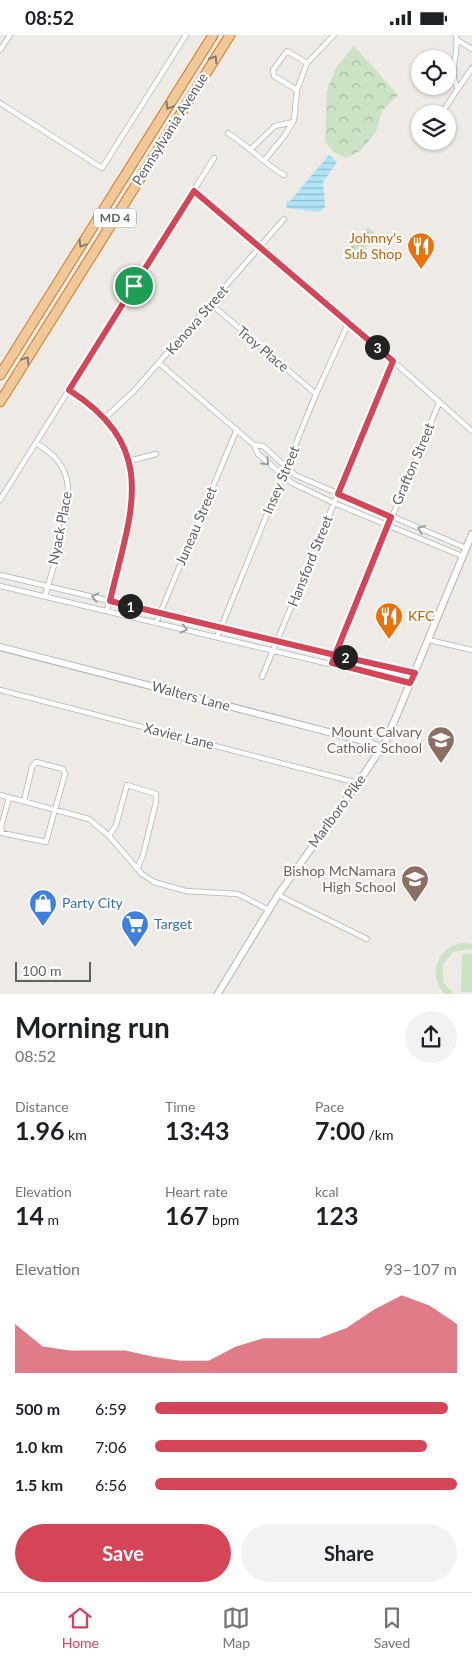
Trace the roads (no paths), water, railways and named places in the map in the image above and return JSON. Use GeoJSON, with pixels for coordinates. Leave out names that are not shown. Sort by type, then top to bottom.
{"type":"FeatureCollection","features":[{"type":"Feature","properties":{"kind":"highway","name":"Pennsylvania Avenue"},"geometry":{"type":"LineString","coordinates":[[0,375],[213,35]]}},
{"type":"Feature","properties":{"kind":"highway","name":"Pennsylvania Avenue"},"geometry":{"type":"LineString","coordinates":[[0,401],[230,35]]}},
{"type":"Feature","properties":{"kind":"main road","name":"Marlboro Pike"},"geometry":{"type":"LineString","coordinates":[[217,994],[278,895],[382,748],[430,639],[472,534]]}},
{"type":"Feature","properties":{"kind":"main road","name":"Walters Lane"},"geometry":{"type":"LineString","coordinates":[[0,647],[332,733],[382,748]]}},
{"type":"Feature","properties":{"kind":"street"},"geometry":{"type":"LineString","coordinates":[[0,50],[10,35]]}},
{"type":"Feature","properties":{"kind":"street"},"geometry":{"type":"LineString","coordinates":[[0,103],[102,168],[186,35]]}},
{"type":"Feature","properties":{"kind":"street"},"geometry":{"type":"LineString","coordinates":[[264,161],[293,122],[297,90],[307,63],[334,35]]}},
{"type":"Feature","properties":{"kind":"street"},"geometry":{"type":"LineString","coordinates":[[456,37],[472,49]]}},
{"type":"Feature","properties":{"kind":"street"},"geometry":{"type":"LineString","coordinates":[[456,37],[453,77],[458,88]]}},
{"type":"Feature","properties":{"kind":"street"},"geometry":{"type":"LineString","coordinates":[[297,90],[274,76],[274,71],[287,51],[307,63]]}},
{"type":"Feature","properties":{"kind":"street"},"geometry":{"type":"LineString","coordinates":[[447,105],[472,68]]}},
{"type":"Feature","properties":{"kind":"street"},"geometry":{"type":"LineString","coordinates":[[251,149],[274,126],[293,122]]}},
{"type":"Feature","properties":{"kind":"street"},"geometry":{"type":"LineString","coordinates":[[228,133],[284,175]]}},
{"type":"Feature","properties":{"kind":"street"},"geometry":{"type":"LineString","coordinates":[[0,500],[214,158]]}},
{"type":"Feature","properties":{"kind":"street"},"geometry":{"type":"LineString","coordinates":[[194,191],[472,431]]}},
{"type":"Feature","properties":{"kind":"street","name":"Kenova Street"},"geometry":{"type":"LineString","coordinates":[[105,418],[128,397],[159,363],[284,219]]}},
{"type":"Feature","properties":{"kind":"street","name":"Troy Place"},"geometry":{"type":"LineString","coordinates":[[211,304],[316,393]]}},
{"type":"Feature","properties":{"kind":"street","name":"Insey Street"},"geometry":{"type":"LineString","coordinates":[[217,637],[316,393],[348,324]]}},
{"type":"Feature","properties":{"kind":"street","name":"Hansford Street"},"geometry":{"type":"LineString","coordinates":[[262,677],[393,361]]}},
{"type":"Feature","properties":{"kind":"street"},"geometry":{"type":"LineString","coordinates":[[159,363],[237,429],[254,445],[258,454],[282,477],[334,503],[462,556]]}},
{"type":"Feature","properties":{"kind":"street"},"geometry":{"type":"LineString","coordinates":[[69,390],[90,404],[105,418],[115,431],[130,461],[132,502],[107,611]]}},
{"type":"Feature","properties":{"kind":"street","name":"Grafton Street"},"geometry":{"type":"LineString","coordinates":[[332,663],[439,403]]}},
{"type":"Feature","properties":{"kind":"street","name":"Juneau Street"},"geometry":{"type":"LineString","coordinates":[[156,623],[237,429]]}},
{"type":"Feature","properties":{"kind":"street","name":"Nyack Place"},"geometry":{"type":"LineString","coordinates":[[36,443],[58,460],[68,482],[67,505],[45,596]]}},
{"type":"Feature","properties":{"kind":"street"},"geometry":{"type":"LineString","coordinates":[[254,445],[263,446],[295,475],[466,548]]}},
{"type":"Feature","properties":{"kind":"street"},"geometry":{"type":"LineString","coordinates":[[130,461],[156,454]]}},
{"type":"Feature","properties":{"kind":"street"},"geometry":{"type":"LineString","coordinates":[[0,575],[415,673]]}},
{"type":"Feature","properties":{"kind":"street"},"geometry":{"type":"LineString","coordinates":[[0,586],[273,651],[332,663],[410,683]]}},
{"type":"Feature","properties":{"kind":"street"},"geometry":{"type":"LineString","coordinates":[[430,639],[472,650]]}},
{"type":"Feature","properties":{"kind":"street","name":"Xavier Lane"},"geometry":{"type":"LineString","coordinates":[[0,690],[358,783]]}},
{"type":"Feature","properties":{"kind":"street"},"geometry":{"type":"LineString","coordinates":[[9,798],[1,830],[6,834],[46,842],[65,774],[63,769],[36,763],[32,767],[24,801]]}},
{"type":"Feature","properties":{"kind":"street"},"geometry":{"type":"LineString","coordinates":[[110,836],[116,825],[127,785],[156,794],[156,802],[143,855],[137,869]]}},
{"type":"Feature","properties":{"kind":"street"},"geometry":{"type":"LineString","coordinates":[[0,795],[89,819],[110,836],[137,869],[154,882],[172,888],[197,892],[238,894],[254,900],[269,910]]}},
{"type":"Feature","properties":{"kind":"street"},"geometry":{"type":"LineString","coordinates":[[278,895],[367,939]]}},
{"type":"Feature","properties":{"kind":"water"},"geometry":{"type":"Polygon","coordinates":[[[329,155],[337,162],[323,182],[325,207],[319,212],[287,208],[286,201],[290,201],[329,155]]]}},
{"type":"Feature","properties":{"kind":"place","name":"Johnny's Sub Shop"},"geometry":{"type":"Point","coordinates":[421,270]}},
{"type":"Feature","properties":{"kind":"place","name":"KFC"},"geometry":{"type":"Point","coordinates":[389,640]}},
{"type":"Feature","properties":{"kind":"place","name":"Mount Calvary Catholic School"},"geometry":{"type":"Point","coordinates":[441,764]}},
{"type":"Feature","properties":{"kind":"place","name":"Bishop McNamara High School"},"geometry":{"type":"Point","coordinates":[415,903]}},
{"type":"Feature","properties":{"kind":"place","name":"Party City"},"geometry":{"type":"Point","coordinates":[43,927]}},
{"type":"Feature","properties":{"kind":"place","name":"Target"},"geometry":{"type":"Point","coordinates":[135,948]}}]}
